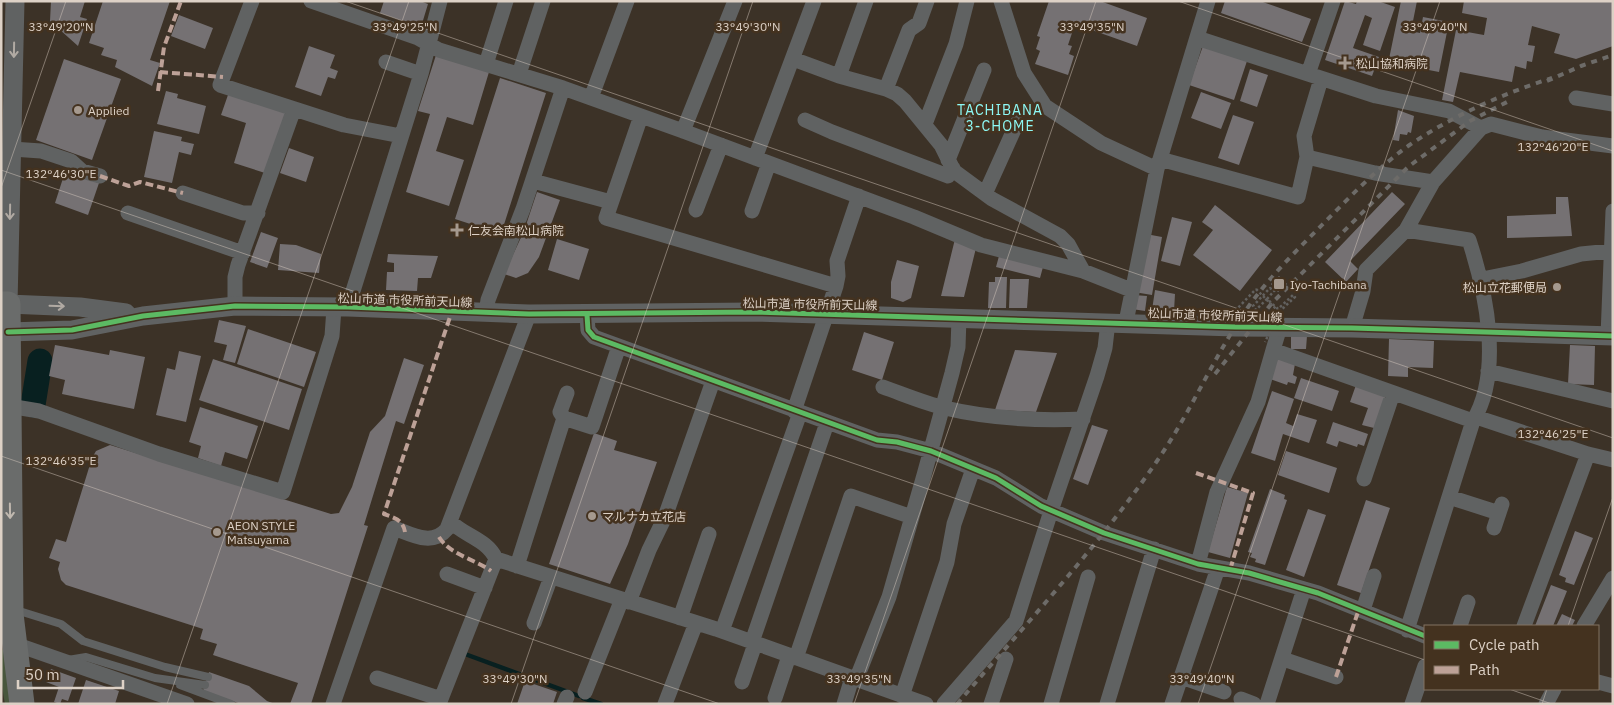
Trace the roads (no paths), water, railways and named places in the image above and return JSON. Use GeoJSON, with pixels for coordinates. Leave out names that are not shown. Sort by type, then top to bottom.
{"type":"FeatureCollection","features":[{"type":"Feature","properties":{"kind":"highway"},"geometry":{"type":"LineString","coordinates":[[5,304],[9,406],[11,609],[22,704]]}},
{"type":"Feature","properties":{"kind":"street"},"geometry":{"type":"LineString","coordinates":[[5,304],[12,149],[15,1]]}},
{"type":"Feature","properties":{"kind":"street"},"geometry":{"type":"LineString","coordinates":[[252,1],[220,85],[344,125],[401,136]]}},
{"type":"Feature","properties":{"kind":"street"},"geometry":{"type":"LineString","coordinates":[[311,1],[403,33],[428,44],[642,116],[859,196],[981,245],[1083,271],[1131,290]]}},
{"type":"Feature","properties":{"kind":"street"},"geometry":{"type":"LineString","coordinates":[[9,406],[39,410],[159,454],[283,492],[341,308],[421,74],[440,1]]}},
{"type":"Feature","properties":{"kind":"street"},"geometry":{"type":"LineString","coordinates":[[486,64],[506,1]]}},
{"type":"Feature","properties":{"kind":"street"},"geometry":{"type":"LineString","coordinates":[[519,74],[544,1]]}},
{"type":"Feature","properties":{"kind":"street"},"geometry":{"type":"LineString","coordinates":[[592,98],[627,1]]}},
{"type":"Feature","properties":{"kind":"street"},"geometry":{"type":"LineString","coordinates":[[683,131],[735,1]]}},
{"type":"Feature","properties":{"kind":"street"},"geometry":{"type":"LineString","coordinates":[[752,211],[762,160],[793,58],[814,1]]}},
{"type":"Feature","properties":{"kind":"street"},"geometry":{"type":"LineString","coordinates":[[839,76],[866,1]]}},
{"type":"Feature","properties":{"kind":"street"},"geometry":{"type":"LineString","coordinates":[[886,89],[909,30],[919,23],[927,1]]}},
{"type":"Feature","properties":{"kind":"street"},"geometry":{"type":"LineString","coordinates":[[925,124],[956,44],[967,1]]}},
{"type":"Feature","properties":{"kind":"street"},"geometry":{"type":"LineString","coordinates":[[1001,1],[1024,74],[1045,106],[1101,143],[1158,164],[1298,197],[1306,157],[1304,136],[1314,77],[1333,1]]}},
{"type":"Feature","properties":{"kind":"street"},"geometry":{"type":"LineString","coordinates":[[944,704],[1016,620],[1106,348],[1131,290],[1158,164],[1208,1]]}},
{"type":"Feature","properties":{"kind":"street"},"geometry":{"type":"LineString","coordinates":[[1197,38],[1376,96],[1450,112],[1481,128]]}},
{"type":"Feature","properties":{"kind":"street"},"geometry":{"type":"LineString","coordinates":[[793,58],[839,76],[886,89],[905,100],[941,145],[950,164],[985,194],[1026,219],[1060,236],[1068,244],[1083,271]]}},
{"type":"Feature","properties":{"kind":"street"},"geometry":{"type":"LineString","coordinates":[[386,62],[421,74]]}},
{"type":"Feature","properties":{"kind":"street"},"geometry":{"type":"LineString","coordinates":[[805,120],[948,176],[950,164],[984,70]]}},
{"type":"Feature","properties":{"kind":"street"},"geometry":{"type":"LineString","coordinates":[[486,313],[488,300],[509,249],[563,88]]}},
{"type":"Feature","properties":{"kind":"street"},"geometry":{"type":"LineString","coordinates":[[1576,98],[1613,104]]}},
{"type":"Feature","properties":{"kind":"street"},"geometry":{"type":"LineString","coordinates":[[235,306],[235,277],[294,109]]}},
{"type":"Feature","properties":{"kind":"street"},"geometry":{"type":"LineString","coordinates":[[642,116],[606,218],[836,286]]}},
{"type":"Feature","properties":{"kind":"street"},"geometry":{"type":"LineString","coordinates":[[985,194],[1017,123]]}},
{"type":"Feature","properties":{"kind":"street"},"geometry":{"type":"LineString","coordinates":[[1352,328],[1363,291],[1366,270],[1406,230],[1433,182],[1481,128],[1491,124],[1542,137],[1613,146]]}},
{"type":"Feature","properties":{"kind":"street"},"geometry":{"type":"LineString","coordinates":[[696,210],[721,145]]}},
{"type":"Feature","properties":{"kind":"street"},"geometry":{"type":"LineString","coordinates":[[12,149],[41,150],[71,161],[82,171],[100,176]]}},
{"type":"Feature","properties":{"kind":"street"},"geometry":{"type":"LineString","coordinates":[[1306,157],[1375,173],[1433,182]]}},
{"type":"Feature","properties":{"kind":"street"},"geometry":{"type":"LineString","coordinates":[[533,181],[611,202]]}},
{"type":"Feature","properties":{"kind":"street"},"geometry":{"type":"LineString","coordinates":[[183,193],[242,213],[258,214]]}},
{"type":"Feature","properties":{"kind":"street"},"geometry":{"type":"LineString","coordinates":[[722,631],[797,412],[825,314],[836,286],[838,276],[837,261],[859,196]]}},
{"type":"Feature","properties":{"kind":"street"},"geometry":{"type":"LineString","coordinates":[[1610,336],[1613,212]]}},
{"type":"Feature","properties":{"kind":"street"},"geometry":{"type":"LineString","coordinates":[[128,213],[243,253]]}},
{"type":"Feature","properties":{"kind":"street"},"geometry":{"type":"LineString","coordinates":[[1406,230],[1469,240],[1482,280],[1488,332],[1486,389],[1449,496],[1407,630]]}},
{"type":"Feature","properties":{"kind":"street"},"geometry":{"type":"LineString","coordinates":[[1482,280],[1522,271],[1612,245]]}},
{"type":"Feature","properties":{"kind":"street","name":"松山市道 市役所前天山線"},"geometry":{"type":"LineString","coordinates":[[5,304],[80,307],[143,316]]}},
{"type":"Feature","properties":{"kind":"street","name":"松山市道 市役所前天山線"},"geometry":{"type":"LineString","coordinates":[[5,331],[72,330],[143,316],[235,306],[587,315],[754,312],[1235,327],[1279,319],[1352,328],[1610,336]]}},
{"type":"Feature","properties":{"kind":"street"},"geometry":{"type":"LineString","coordinates":[[333,704],[394,528],[426,539],[434,539],[443,534],[450,521],[529,314]]}},
{"type":"Feature","properties":{"kind":"street"},"geometry":{"type":"LineString","coordinates":[[587,315],[588,330],[594,337],[877,440],[897,442],[931,451],[996,478],[1051,511],[1104,533],[1198,564],[1249,573],[1304,589],[1424,636]]}},
{"type":"Feature","properties":{"kind":"street"},"geometry":{"type":"LineString","coordinates":[[844,704],[889,597],[958,348],[959,318]]}},
{"type":"Feature","properties":{"kind":"street"},"geometry":{"type":"LineString","coordinates":[[1198,564],[1218,492],[1258,402],[1269,346],[1279,319]]}},
{"type":"Feature","properties":{"kind":"street"},"geometry":{"type":"LineString","coordinates":[[567,393],[560,412],[564,418],[592,427],[619,346]]}},
{"type":"Feature","properties":{"kind":"street"},"geometry":{"type":"LineString","coordinates":[[1269,346],[1393,392],[1588,454],[1613,460]]}},
{"type":"Feature","properties":{"kind":"street"},"geometry":{"type":"LineString","coordinates":[[1488,371],[1613,401]]}},
{"type":"Feature","properties":{"kind":"street"},"geometry":{"type":"LineString","coordinates":[[585,692],[665,517],[713,381]]}},
{"type":"Feature","properties":{"kind":"street"},"geometry":{"type":"LineString","coordinates":[[882,387],[942,407],[1015,419],[1083,419]]}},
{"type":"Feature","properties":{"kind":"street"},"geometry":{"type":"LineString","coordinates":[[1364,479],[1393,392]]}},
{"type":"Feature","properties":{"kind":"street"},"geometry":{"type":"LineString","coordinates":[[517,566],[564,418]]}},
{"type":"Feature","properties":{"kind":"street"},"geometry":{"type":"LineString","coordinates":[[742,682],[827,422]]}},
{"type":"Feature","properties":{"kind":"street"},"geometry":{"type":"LineString","coordinates":[[1524,625],[1588,454]]}},
{"type":"Feature","properties":{"kind":"street"},"geometry":{"type":"LineString","coordinates":[[902,696],[947,562],[954,524],[973,469]]}},
{"type":"Feature","properties":{"kind":"street"},"geometry":{"type":"LineString","coordinates":[[775,698],[851,496],[912,517]]}},
{"type":"Feature","properties":{"kind":"street"},"geometry":{"type":"LineString","coordinates":[[1449,496],[1500,509],[1494,528]]}},
{"type":"Feature","properties":{"kind":"street"},"geometry":{"type":"LineString","coordinates":[[377,678],[440,701],[496,559],[492,550],[483,542],[459,530],[450,521]]}},
{"type":"Feature","properties":{"kind":"street"},"geometry":{"type":"LineString","coordinates":[[680,618],[709,534]]}},
{"type":"Feature","properties":{"kind":"street"},"geometry":{"type":"LineString","coordinates":[[1107,704],[1154,549]]}},
{"type":"Feature","properties":{"kind":"street"},"geometry":{"type":"LineString","coordinates":[[496,559],[722,631],[926,704]]}},
{"type":"Feature","properties":{"kind":"street"},"geometry":{"type":"LineString","coordinates":[[1172,704],[1218,568]]}},
{"type":"Feature","properties":{"kind":"street"},"geometry":{"type":"LineString","coordinates":[[447,574],[485,588]]}},
{"type":"Feature","properties":{"kind":"street"},"geometry":{"type":"LineString","coordinates":[[1362,610],[1374,576]]}},
{"type":"Feature","properties":{"kind":"street"},"geometry":{"type":"LineString","coordinates":[[534,623],[551,577]]}},
{"type":"Feature","properties":{"kind":"street"},"geometry":{"type":"LineString","coordinates":[[1051,704],[1088,577]]}},
{"type":"Feature","properties":{"kind":"street"},"geometry":{"type":"LineString","coordinates":[[1585,625],[1613,578]]}},
{"type":"Feature","properties":{"kind":"street"},"geometry":{"type":"LineString","coordinates":[[1267,704],[1304,589]]}},
{"type":"Feature","properties":{"kind":"street"},"geometry":{"type":"LineString","coordinates":[[1460,625],[1468,602]]}},
{"type":"Feature","properties":{"kind":"street"},"geometry":{"type":"LineString","coordinates":[[665,704],[696,623]]}},
{"type":"Feature","properties":{"kind":"street"},"geometry":{"type":"LineString","coordinates":[[14,644],[187,704]]}},
{"type":"Feature","properties":{"kind":"street"},"geometry":{"type":"LineString","coordinates":[[991,704],[1006,659]]}},
{"type":"Feature","properties":{"kind":"street"},"geometry":{"type":"LineString","coordinates":[[1283,659],[1336,677]]}},
{"type":"Feature","properties":{"kind":"street"},"geometry":{"type":"LineString","coordinates":[[1412,704],[1424,669]]}},
{"type":"Feature","properties":{"kind":"street"},"geometry":{"type":"LineString","coordinates":[[1181,677],[1224,692]]}},
{"type":"Feature","properties":{"kind":"street"},"geometry":{"type":"LineString","coordinates":[[1599,682],[1613,686]]}},
{"type":"Feature","properties":{"kind":"street"},"geometry":{"type":"LineString","coordinates":[[1546,704],[1553,690]]}},
{"type":"Feature","properties":{"kind":"lane"},"geometry":{"type":"LineString","coordinates":[[11,609],[61,624],[83,640],[206,681],[171,681]]}},
{"type":"Feature","properties":{"kind":"lane"},"geometry":{"type":"LineString","coordinates":[[61,660],[86,657],[171,681],[231,704]]}},
{"type":"Feature","properties":{"kind":"waterway"},"geometry":{"type":"LineString","coordinates":[[33,405],[40,361]]}},
{"type":"Feature","properties":{"kind":"waterway"},"geometry":{"type":"LineString","coordinates":[[465,654],[579,696]]}},
{"type":"Feature","properties":{"kind":"waterway"},"geometry":{"type":"LineString","coordinates":[[583,698],[601,704]]}},
{"type":"Feature","properties":{"kind":"railway"},"geometry":{"type":"LineString","coordinates":[[1547,81],[1613,55]]}},
{"type":"Feature","properties":{"kind":"railway"},"geometry":{"type":"LineString","coordinates":[[957,704],[1086,555],[1134,493],[1169,443],[1242,316],[1287,261],[1361,186],[1408,146],[1442,125],[1478,107],[1552,78]]}},
{"type":"Feature","properties":{"kind":"railway"},"geometry":{"type":"LineString","coordinates":[[1215,374],[1272,303],[1408,167],[1470,121],[1509,101]]}},
{"type":"Feature","properties":{"kind":"place","name":"松山協和病院"},"geometry":{"type":"Point","coordinates":[1345,63]}},
{"type":"Feature","properties":{"kind":"place","name":"Applied"},"geometry":{"type":"Point","coordinates":[78,110]}},
{"type":"Feature","properties":{"kind":"place","name":"仁友会南松山病院"},"geometry":{"type":"Point","coordinates":[457,230]}},
{"type":"Feature","properties":{"kind":"place","name":"Iyo-Tachibana"},"geometry":{"type":"Point","coordinates":[1279,284]}},
{"type":"Feature","properties":{"kind":"place","name":"松山立花郵便局"},"geometry":{"type":"Point","coordinates":[1557,287]}},
{"type":"Feature","properties":{"kind":"place","name":"マルナカ立花店"},"geometry":{"type":"Point","coordinates":[592,516]}},
{"type":"Feature","properties":{"kind":"place","name":"AEON STYLE Matsuyama"},"geometry":{"type":"Point","coordinates":[217,532]}},
{"type":"Feature","properties":{"kind":"district","name":"TACHIBANA 3-CHOME"},"geometry":{"type":"Point","coordinates":[1000,118]}}]}
